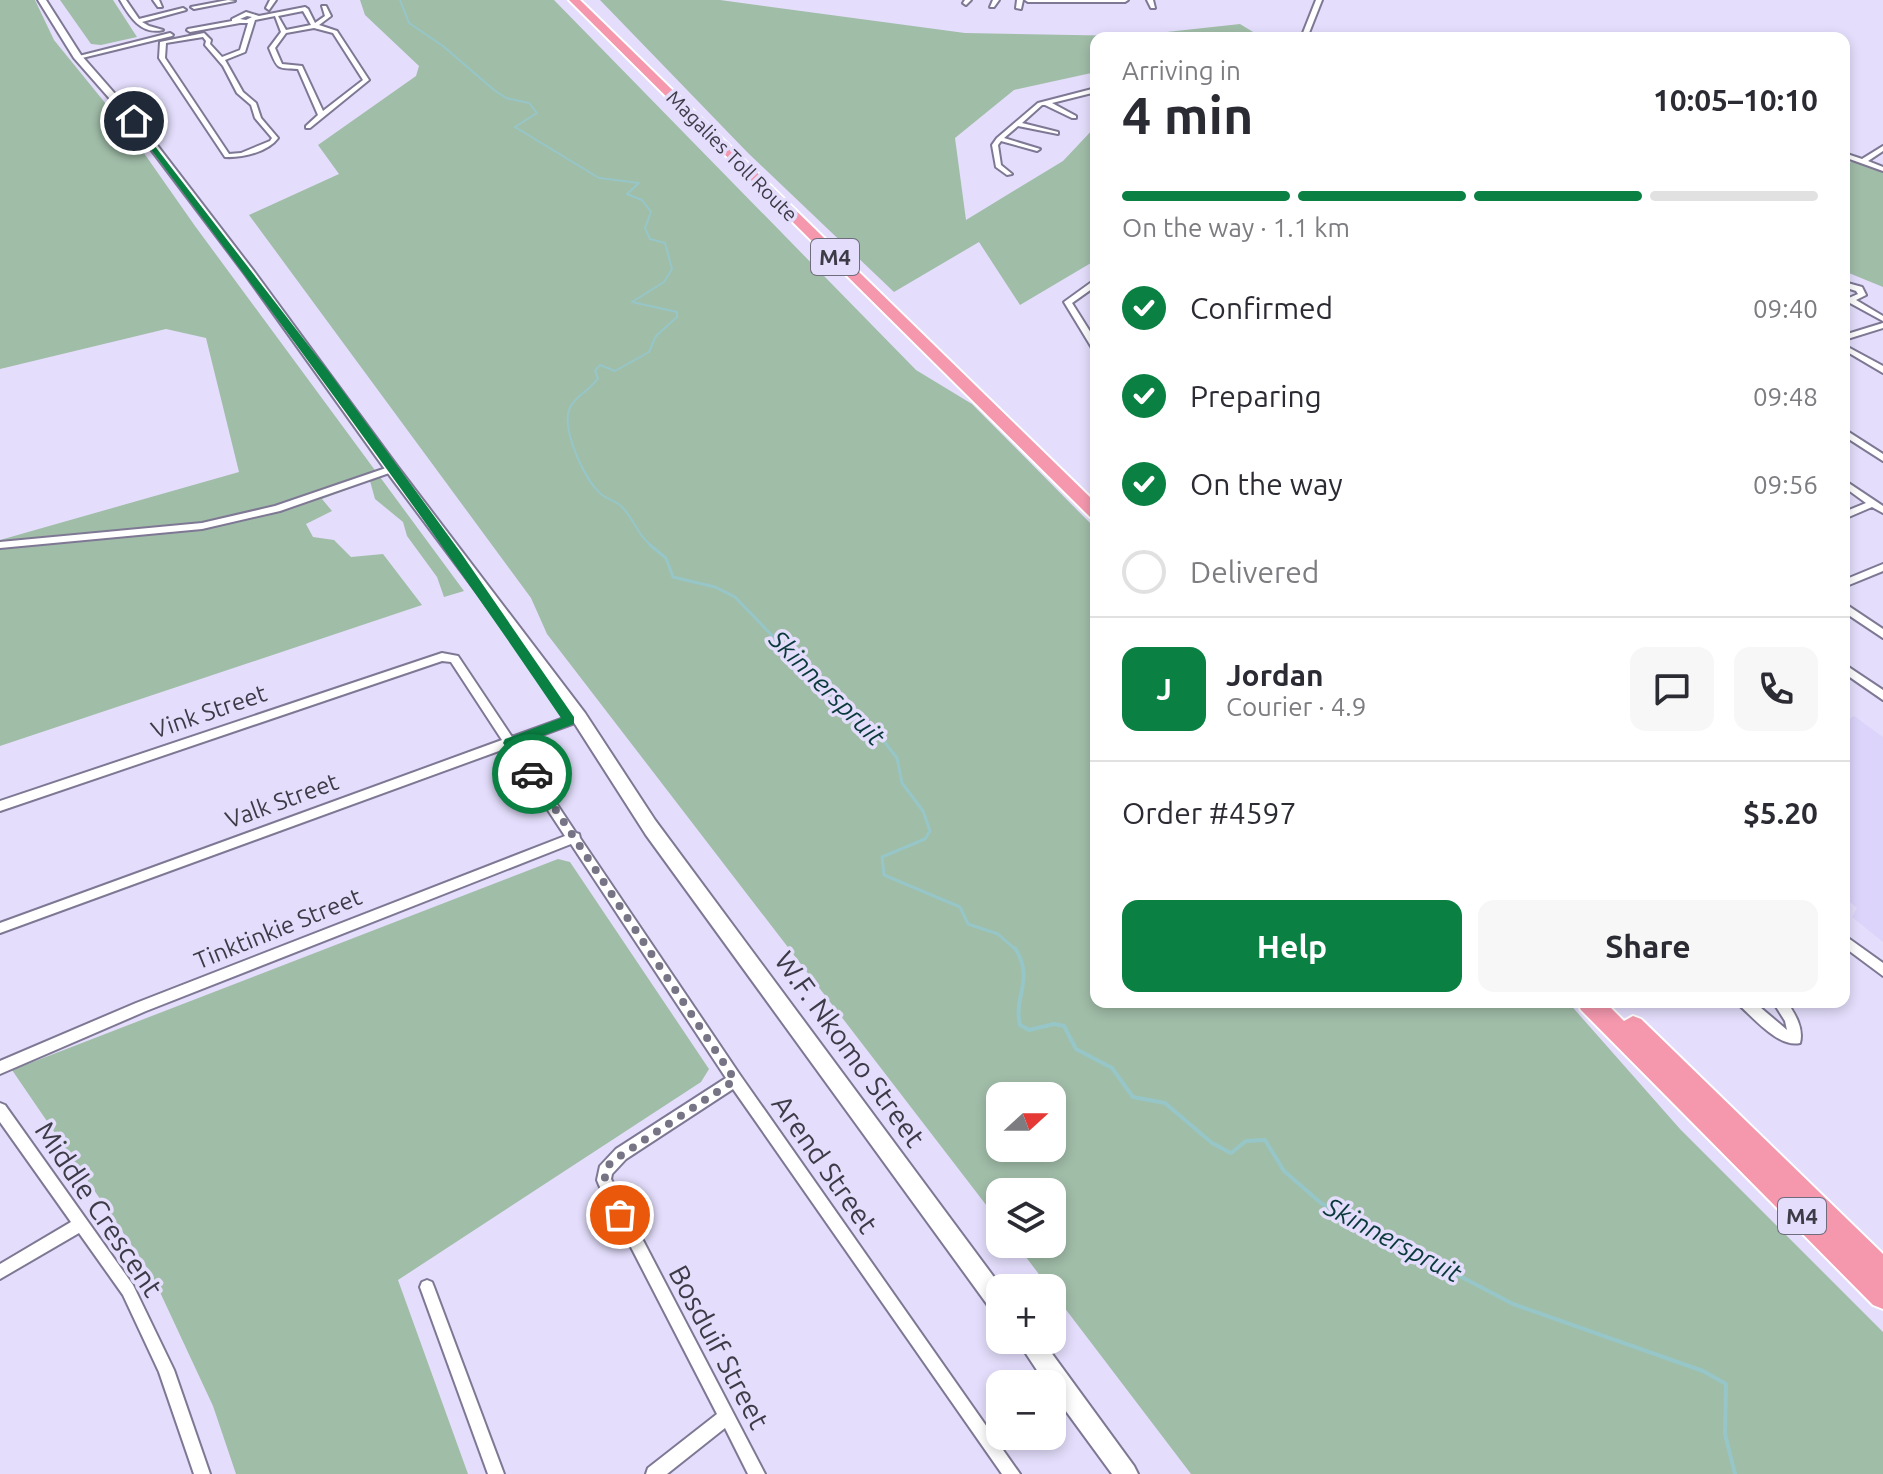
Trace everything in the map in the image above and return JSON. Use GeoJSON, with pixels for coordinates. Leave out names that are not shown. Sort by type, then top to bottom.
{"type":"FeatureCollection","features":[{"type":"Feature","properties":{"kind":"highway","name":"Magalies Toll Route"},"geometry":{"type":"LineString","coordinates":[[577,0],[1090,497]]}},
{"type":"Feature","properties":{"kind":"highway","name":"Magalies Toll Route"},"geometry":{"type":"LineString","coordinates":[[577,0],[1090,507]]}},
{"type":"Feature","properties":{"kind":"highway","name":"M4"},"geometry":{"type":"LineString","coordinates":[[1595,1008],[1883,1295]]}},
{"type":"Feature","properties":{"kind":"highway","name":"M4"},"geometry":{"type":"LineString","coordinates":[[1613,1008],[1883,1273]]}},
{"type":"Feature","properties":{"kind":"main road","name":"W.F. Nkomo Street"},"geometry":{"type":"LineString","coordinates":[[44,0],[325,374],[652,830],[986,1284]]}},
{"type":"Feature","properties":{"kind":"main road"},"geometry":{"type":"LineString","coordinates":[[1038,1354],[1126,1474]]}},
{"type":"Feature","properties":{"kind":"street"},"geometry":{"type":"LineString","coordinates":[[123,0],[145,28],[160,30]]}},
{"type":"Feature","properties":{"kind":"street"},"geometry":{"type":"LineString","coordinates":[[273,0],[274,12],[284,32]]}},
{"type":"Feature","properties":{"kind":"street"},"geometry":{"type":"LineString","coordinates":[[1028,0],[1124,0],[1127,8]]}},
{"type":"Feature","properties":{"kind":"street"},"geometry":{"type":"LineString","coordinates":[[1306,32],[1319,0]]}},
{"type":"Feature","properties":{"kind":"street"},"geometry":{"type":"LineString","coordinates":[[1072,10],[1076,1]]}},
{"type":"Feature","properties":{"kind":"street"},"geometry":{"type":"LineString","coordinates":[[1101,9],[1102,1]]}},
{"type":"Feature","properties":{"kind":"street"},"geometry":{"type":"LineString","coordinates":[[137,21],[189,6],[195,14],[214,4],[254,17],[305,9],[314,26],[335,32],[366,82],[308,127]]}},
{"type":"Feature","properties":{"kind":"street"},"geometry":{"type":"LineString","coordinates":[[322,116],[300,67],[280,66],[272,48],[284,32],[314,26],[328,16],[324,7]]}},
{"type":"Feature","properties":{"kind":"street"},"geometry":{"type":"LineString","coordinates":[[82,54],[238,11],[254,17]]}},
{"type":"Feature","properties":{"kind":"street"},"geometry":{"type":"LineString","coordinates":[[82,54],[224,23],[238,11]]}},
{"type":"Feature","properties":{"kind":"street"},"geometry":{"type":"LineString","coordinates":[[220,60],[241,54],[246,37],[238,11]]}},
{"type":"Feature","properties":{"kind":"street"},"geometry":{"type":"LineString","coordinates":[[246,37],[251,33],[249,24],[254,17]]}},
{"type":"Feature","properties":{"kind":"street"},"geometry":{"type":"LineString","coordinates":[[204,35],[220,60],[226,65],[240,93],[254,104],[258,118],[275,140],[233,157],[224,154],[162,58],[161,44],[204,35]]}},
{"type":"Feature","properties":{"kind":"street"},"geometry":{"type":"LineString","coordinates":[[1009,174],[998,166],[995,144],[999,139],[1045,102],[1090,91]]}},
{"type":"Feature","properties":{"kind":"street"},"geometry":{"type":"LineString","coordinates":[[1086,92],[1090,95]]}},
{"type":"Feature","properties":{"kind":"street"},"geometry":{"type":"LineString","coordinates":[[1045,102],[1074,117]]}},
{"type":"Feature","properties":{"kind":"street"},"geometry":{"type":"LineString","coordinates":[[1017,124],[1056,133]]}},
{"type":"Feature","properties":{"kind":"street"},"geometry":{"type":"LineString","coordinates":[[999,139],[1037,149]]}},
{"type":"Feature","properties":{"kind":"street"},"geometry":{"type":"LineString","coordinates":[[1865,160],[1883,148]]}},
{"type":"Feature","properties":{"kind":"street"},"geometry":{"type":"LineString","coordinates":[[1850,156],[1883,169]]}},
{"type":"Feature","properties":{"kind":"street"},"geometry":{"type":"LineString","coordinates":[[1090,287],[1068,302],[1090,338]]}},
{"type":"Feature","properties":{"kind":"street"},"geometry":{"type":"LineString","coordinates":[[1850,287],[1862,292],[1862,295],[1850,301]]}},
{"type":"Feature","properties":{"kind":"street"},"geometry":{"type":"LineString","coordinates":[[1850,303],[1883,322]]}},
{"type":"Feature","properties":{"kind":"street"},"geometry":{"type":"LineString","coordinates":[[1850,336],[1883,322]]}},
{"type":"Feature","properties":{"kind":"street"},"geometry":{"type":"LineString","coordinates":[[1850,351],[1883,370]]}},
{"type":"Feature","properties":{"kind":"street"},"geometry":{"type":"LineString","coordinates":[[1850,436],[1883,458]]}},
{"type":"Feature","properties":{"kind":"street"},"geometry":{"type":"LineString","coordinates":[[0,545],[202,526],[277,509],[392,469]]}},
{"type":"Feature","properties":{"kind":"street"},"geometry":{"type":"LineString","coordinates":[[1850,487],[1883,510]]}},
{"type":"Feature","properties":{"kind":"street"},"geometry":{"type":"LineString","coordinates":[[1850,513],[1873,503]]}},
{"type":"Feature","properties":{"kind":"street"},"geometry":{"type":"LineString","coordinates":[[1850,581],[1883,567]]}},
{"type":"Feature","properties":{"kind":"street"},"geometry":{"type":"LineString","coordinates":[[1850,611],[1883,634]]}},
{"type":"Feature","properties":{"kind":"street","name":"Arend Street"},"geometry":{"type":"LineString","coordinates":[[432,660],[446,657],[457,662],[735,1080],[1012,1474]]}},
{"type":"Feature","properties":{"kind":"street","name":"Vink Street"},"geometry":{"type":"LineString","coordinates":[[0,806],[432,660]]}},
{"type":"Feature","properties":{"kind":"street"},"geometry":{"type":"LineString","coordinates":[[1850,672],[1883,696]]}},
{"type":"Feature","properties":{"kind":"street","name":"Valk Street"},"geometry":{"type":"LineString","coordinates":[[0,928],[574,718]]}},
{"type":"Feature","properties":{"kind":"street","name":"Tinktinkie Street"},"geometry":{"type":"LineString","coordinates":[[0,1068],[141,1007],[575,837]]}},
{"type":"Feature","properties":{"kind":"street"},"geometry":{"type":"LineString","coordinates":[[1850,939],[1859,950]]}},
{"type":"Feature","properties":{"kind":"street"},"geometry":{"type":"LineString","coordinates":[[1850,944],[1880,966]]}},
{"type":"Feature","properties":{"kind":"street"},"geometry":{"type":"LineString","coordinates":[[1752,1008],[1784,1036],[1795,1039],[1791,1019],[1783,1008]]}},
{"type":"Feature","properties":{"kind":"street","name":"Bosduif Street"},"geometry":{"type":"LineString","coordinates":[[735,1080],[621,1154],[605,1171],[604,1180],[757,1474]]}},
{"type":"Feature","properties":{"kind":"street","name":"Middle Crescent"},"geometry":{"type":"LineString","coordinates":[[2,1117],[128,1290],[148,1328],[202,1474]]}},
{"type":"Feature","properties":{"kind":"street"},"geometry":{"type":"LineString","coordinates":[[0,1272],[81,1224]]}},
{"type":"Feature","properties":{"kind":"street"},"geometry":{"type":"LineString","coordinates":[[427,1287],[496,1474]]}},
{"type":"Feature","properties":{"kind":"street"},"geometry":{"type":"LineString","coordinates":[[654,1474],[726,1417]]}},
{"type":"Feature","properties":{"kind":"shaded area"},"geometry":{"type":"Polygon","coordinates":[[[1854,716],[1883,737],[1883,942],[1852,917],[1857,908],[1850,902],[1850,718],[1854,716]]]}},
{"type":"Feature","properties":{"kind":"green space"},"geometry":{"type":"Polygon","coordinates":[[[0,0],[35,0],[54,40],[132,136],[464,591],[444,597],[437,577],[407,536],[403,522],[375,499],[370,481],[322,499],[332,511],[306,524],[313,537],[334,540],[351,557],[383,554],[422,605],[0,746],[0,540],[239,472],[206,338],[166,329],[0,369],[0,0]]]}},
{"type":"Feature","properties":{"kind":"green space"},"geometry":{"type":"Polygon","coordinates":[[[60,0],[113,0],[137,37],[101,45],[91,44],[60,0]]]}},
{"type":"Feature","properties":{"kind":"green space"},"geometry":{"type":"Polygon","coordinates":[[[360,0],[554,0],[916,370],[972,404],[1090,523],[1090,1008],[1573,1008],[1680,1129],[1883,1332],[1883,1474],[1191,1474],[1066,1310],[1066,1274],[1039,1274],[1027,1258],[1066,1258],[1066,1178],[986,1178],[986,1205],[547,634],[531,598],[249,215],[339,174],[318,145],[416,76],[419,66],[365,15],[360,0]]]}},
{"type":"Feature","properties":{"kind":"green space"},"geometry":{"type":"Polygon","coordinates":[[[600,0],[720,0],[965,33],[1090,35],[1090,73],[1014,90],[955,138],[966,220],[1063,161],[1090,132],[1090,264],[1020,305],[979,242],[894,292],[748,153],[600,0]]]}},
{"type":"Feature","properties":{"kind":"green space"},"geometry":{"type":"Polygon","coordinates":[[[1240,24],[1253,32],[1167,32],[1240,24]]]}},
{"type":"Feature","properties":{"kind":"green space"},"geometry":{"type":"Polygon","coordinates":[[[1856,160],[1883,172],[1883,287],[1850,273],[1850,162],[1856,160]]]}},
{"type":"Feature","properties":{"kind":"green space"},"geometry":{"type":"Polygon","coordinates":[[[558,859],[570,862],[709,1069],[701,1082],[398,1280],[468,1474],[236,1474],[213,1406],[152,1275],[12,1070],[558,859]]]}},
{"type":"Feature","properties":{"kind":"waterway","name":"Skinnerspruit"},"geometry":{"type":"LineString","coordinates":[[400,0],[409,23],[443,46],[494,90],[506,98],[529,103],[537,113],[515,127],[599,178],[639,183],[627,194],[642,200],[651,212],[645,228],[650,239],[665,243],[672,269],[664,282],[632,302],[677,312],[677,317],[656,336],[649,352],[615,371],[600,365],[595,371],[598,378],[571,405],[568,419],[576,455],[589,479],[602,495],[623,508],[653,547]]}},
{"type":"Feature","properties":{"kind":"waterway","name":"Skinnerspruit"},"geometry":{"type":"LineString","coordinates":[[650,545],[666,558],[673,577],[715,587],[735,597],[812,677],[883,740],[897,758],[902,783],[923,811],[930,831],[925,839],[882,857],[884,875],[960,907],[968,924],[998,934],[1016,950]]}},
{"type":"Feature","properties":{"kind":"waterway","name":"Skinnerspruit"},"geometry":{"type":"LineString","coordinates":[[1015,948],[1021,959],[1024,979],[1019,1005],[1020,1025],[1029,1030],[1054,1024],[1064,1026],[1076,1049],[1112,1068],[1133,1097],[1165,1103],[1212,1143],[1231,1153],[1246,1141],[1265,1140],[1284,1171],[1321,1203],[1513,1304],[1703,1371],[1726,1384],[1725,1434],[1735,1474]]}},
{"type":"Feature","properties":{"kind":"way so far"},"geometry":{"type":"LineString","coordinates":[[532,774],[735,1080],[611,1162],[604,1180],[620,1215]]}},
{"type":"Feature","properties":{"kind":"route"},"geometry":{"type":"LineString","coordinates":[[134,121],[457,555],[569,720],[510,743],[532,774]]}}]}
